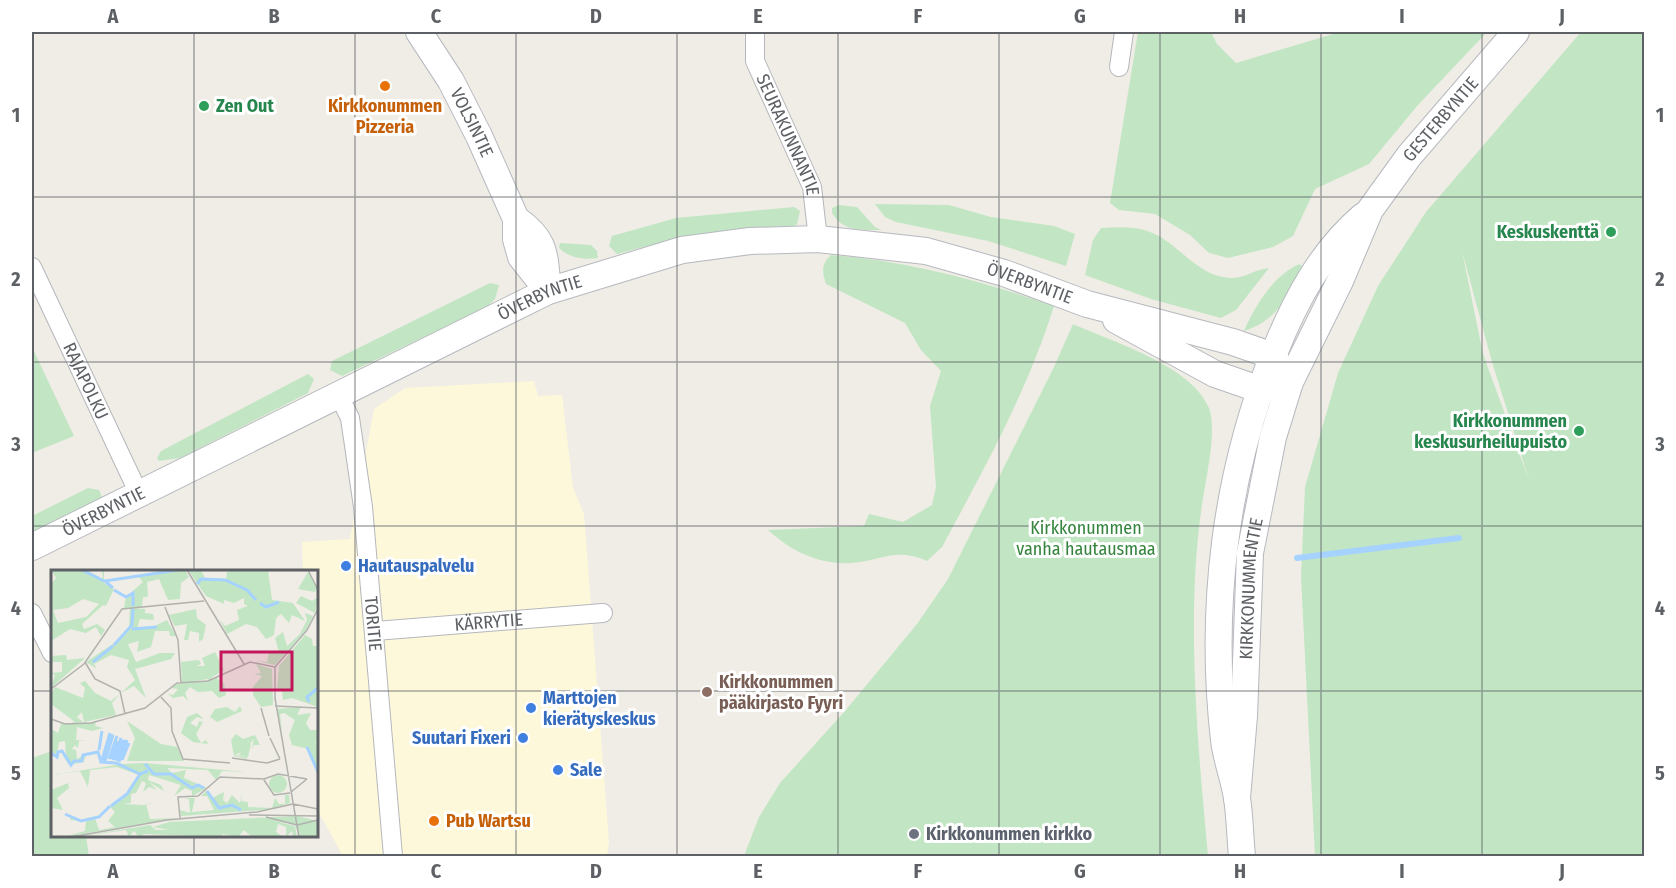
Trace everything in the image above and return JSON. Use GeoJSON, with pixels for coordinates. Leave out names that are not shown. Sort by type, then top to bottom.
{"type":"FeatureCollection","features":[{"type":"Feature","properties":{"kind":"street","name":"VOLSINTIE"},"geometry":{"type":"LineString","coordinates":[[419,32],[451,81],[516,219],[534,231],[543,246],[548,291]]}},
{"type":"Feature","properties":{"kind":"street","name":"SEURAKUNNANTIE"},"geometry":{"type":"LineString","coordinates":[[755,32],[755,61],[812,187],[818,239]]}},
{"type":"Feature","properties":{"kind":"street"},"geometry":{"type":"LineString","coordinates":[[1119,68],[1124,32]]}},
{"type":"Feature","properties":{"kind":"street","name":"GESTERBYNTIE"},"geometry":{"type":"LineString","coordinates":[[1290,382],[1340,280],[1370,210],[1409,156],[1516,32]]}},
{"type":"Feature","properties":{"kind":"street","name":"GESTERBYNTIE"},"geometry":{"type":"LineString","coordinates":[[1261,390],[1295,305],[1317,268],[1343,233],[1370,210]]}},
{"type":"Feature","properties":{"kind":"street","name":"ÖVERBYNTIE"},"geometry":{"type":"LineString","coordinates":[[32,547],[548,291],[682,250],[750,241],[818,239],[887,245],[964,260],[1088,304],[1233,342],[1273,356]]}},
{"type":"Feature","properties":{"kind":"street","name":"RAJAPOLKU"},"geometry":{"type":"LineString","coordinates":[[32,267],[139,494]]}},
{"type":"Feature","properties":{"kind":"street","name":"ÖVERBYNTIE"},"geometry":{"type":"LineString","coordinates":[[1088,304],[1215,374],[1261,390]]}},
{"type":"Feature","properties":{"kind":"street"},"geometry":{"type":"LineString","coordinates":[[1261,390],[1290,382],[1273,356]]}},
{"type":"Feature","properties":{"kind":"street","name":"KIRKKONUMMENTIE"},"geometry":{"type":"LineString","coordinates":[[1237,798],[1244,716],[1250,553],[1273,437],[1290,382]]}},
{"type":"Feature","properties":{"kind":"street","name":"KIRKKONUMMENTIE"},"geometry":{"type":"LineString","coordinates":[[1242,856],[1237,798],[1224,742],[1220,596],[1227,521],[1234,479],[1261,390]]}},
{"type":"Feature","properties":{"kind":"street","name":"TORITIE"},"geometry":{"type":"LineString","coordinates":[[338,394],[350,418],[363,507],[393,856]]}},
{"type":"Feature","properties":{"kind":"street"},"geometry":{"type":"LineString","coordinates":[[32,613],[51,651]]}},
{"type":"Feature","properties":{"kind":"street","name":"KÄRRYTIE"},"geometry":{"type":"LineString","coordinates":[[375,631],[603,613]]}},
{"type":"Feature","properties":{"kind":"shaded area"},"geometry":{"type":"Polygon","coordinates":[[[534,381],[538,396],[562,395],[573,488],[584,514],[609,842],[607,856],[343,856],[318,811],[318,570],[303,570],[302,542],[350,539],[374,409],[405,388],[534,381]]]}},
{"type":"Feature","properties":{"kind":"green space"},"geometry":{"type":"Polygon","coordinates":[[[1138,32],[1211,32],[1217,44],[1236,63],[1340,32],[1487,32],[1418,105],[1369,164],[1315,189],[1293,236],[1273,247],[1228,258],[1209,253],[1190,235],[1155,214],[1119,210],[1110,203],[1138,32]]]}},
{"type":"Feature","properties":{"kind":"green space","name":"Kirkkonummen keskusurheilupuisto"},"geometry":{"type":"Polygon","coordinates":[[[1581,32],[1644,32],[1644,856],[1315,856],[1301,577],[1305,487],[1338,373],[1378,286],[1426,212],[1581,32]],[[1462,251],[1483,354],[1529,480],[1492,362],[1462,251]]]}},
{"type":"Feature","properties":{"kind":"green space"},"geometry":{"type":"Polygon","coordinates":[[[875,204],[949,205],[991,217],[1054,226],[1075,234],[1066,266],[988,241],[896,222],[885,217],[875,204]]]}},
{"type":"Feature","properties":{"kind":"green space"},"geometry":{"type":"Polygon","coordinates":[[[839,205],[857,207],[875,227],[881,230],[847,227],[832,213],[832,208],[839,205]]]}},
{"type":"Feature","properties":{"kind":"green space"},"geometry":{"type":"Polygon","coordinates":[[[794,207],[800,211],[797,224],[794,226],[748,228],[704,234],[617,254],[609,246],[612,236],[676,218],[794,207]]]}},
{"type":"Feature","properties":{"kind":"green space"},"geometry":{"type":"Polygon","coordinates":[[[1118,227],[1147,231],[1168,242],[1206,271],[1217,276],[1235,278],[1269,268],[1236,310],[1221,318],[1151,299],[1085,275],[1093,240],[1101,228],[1118,227]]]}},
{"type":"Feature","properties":{"kind":"green space"},"geometry":{"type":"Polygon","coordinates":[[[560,243],[591,245],[597,251],[598,258],[587,259],[572,256],[559,248],[560,243]]]}},
{"type":"Feature","properties":{"kind":"green space"},"geometry":{"type":"Polygon","coordinates":[[[831,255],[888,262],[944,273],[1054,306],[1031,369],[1004,429],[942,547],[927,561],[897,555],[862,562],[828,562],[796,550],[768,530],[864,526],[869,514],[903,522],[932,505],[936,487],[930,406],[941,371],[921,350],[905,323],[826,284],[823,268],[831,255]]]}},
{"type":"Feature","properties":{"kind":"green space"},"geometry":{"type":"Polygon","coordinates":[[[1299,264],[1304,267],[1281,306],[1266,320],[1244,331],[1273,284],[1299,264]]]}},
{"type":"Feature","properties":{"kind":"green space"},"geometry":{"type":"Polygon","coordinates":[[[490,283],[499,285],[495,299],[487,307],[342,376],[330,370],[332,361],[490,283]]]}},
{"type":"Feature","properties":{"kind":"green space","name":"Kirkkonummen vanha hautausmaa"},"geometry":{"type":"Polygon","coordinates":[[[1073,324],[1129,347],[1169,367],[1200,393],[1209,408],[1212,431],[1210,459],[1201,512],[1194,596],[1197,728],[1208,856],[744,856],[759,817],[780,783],[845,711],[917,624],[948,579],[1054,367],[1073,324]]]}},
{"type":"Feature","properties":{"kind":"green space"},"geometry":{"type":"Polygon","coordinates":[[[32,347],[74,436],[32,453],[32,347]]]}},
{"type":"Feature","properties":{"kind":"green space"},"geometry":{"type":"Polygon","coordinates":[[[308,374],[314,379],[308,393],[180,458],[159,461],[157,458],[161,451],[308,374]]]}},
{"type":"Feature","properties":{"kind":"green space"},"geometry":{"type":"Polygon","coordinates":[[[88,488],[99,490],[102,497],[32,532],[32,516],[88,488]]]}},
{"type":"Feature","properties":{"kind":"green space"},"geometry":{"type":"Polygon","coordinates":[[[51,751],[51,837],[86,837],[89,856],[32,856],[32,758],[51,751]]]}},
{"type":"Feature","properties":{"kind":"waterway"},"geometry":{"type":"LineString","coordinates":[[1297,558],[1459,538]]}},
{"type":"Feature","properties":{"kind":"place","name":"Kirkkonummen Pizzeria"},"geometry":{"type":"Point","coordinates":[385,86]}},
{"type":"Feature","properties":{"kind":"place","name":"Zen Out"},"geometry":{"type":"Point","coordinates":[204,106]}},
{"type":"Feature","properties":{"kind":"place","name":"Keskuskenttä"},"geometry":{"type":"Point","coordinates":[1611,232]}},
{"type":"Feature","properties":{"kind":"place","name":"Kirkkonummen keskusurheilupuisto"},"geometry":{"type":"Point","coordinates":[1579,431]}},
{"type":"Feature","properties":{"kind":"place","name":"Hautauspalvelu"},"geometry":{"type":"Point","coordinates":[346,566]}},
{"type":"Feature","properties":{"kind":"place","name":"Kirkkonummen pääkirjasto Fyyri"},"geometry":{"type":"Point","coordinates":[707,692]}},
{"type":"Feature","properties":{"kind":"place","name":"Marttojen kierätyskeskus"},"geometry":{"type":"Point","coordinates":[531,708]}},
{"type":"Feature","properties":{"kind":"place","name":"Suutari Fixeri"},"geometry":{"type":"Point","coordinates":[523,738]}},
{"type":"Feature","properties":{"kind":"place","name":"Sale"},"geometry":{"type":"Point","coordinates":[558,770]}},
{"type":"Feature","properties":{"kind":"place","name":"Pub Wartsu"},"geometry":{"type":"Point","coordinates":[434,821]}},
{"type":"Feature","properties":{"kind":"place","name":"Kirkkonummen kirkko"},"geometry":{"type":"Point","coordinates":[914,834]}}]}
